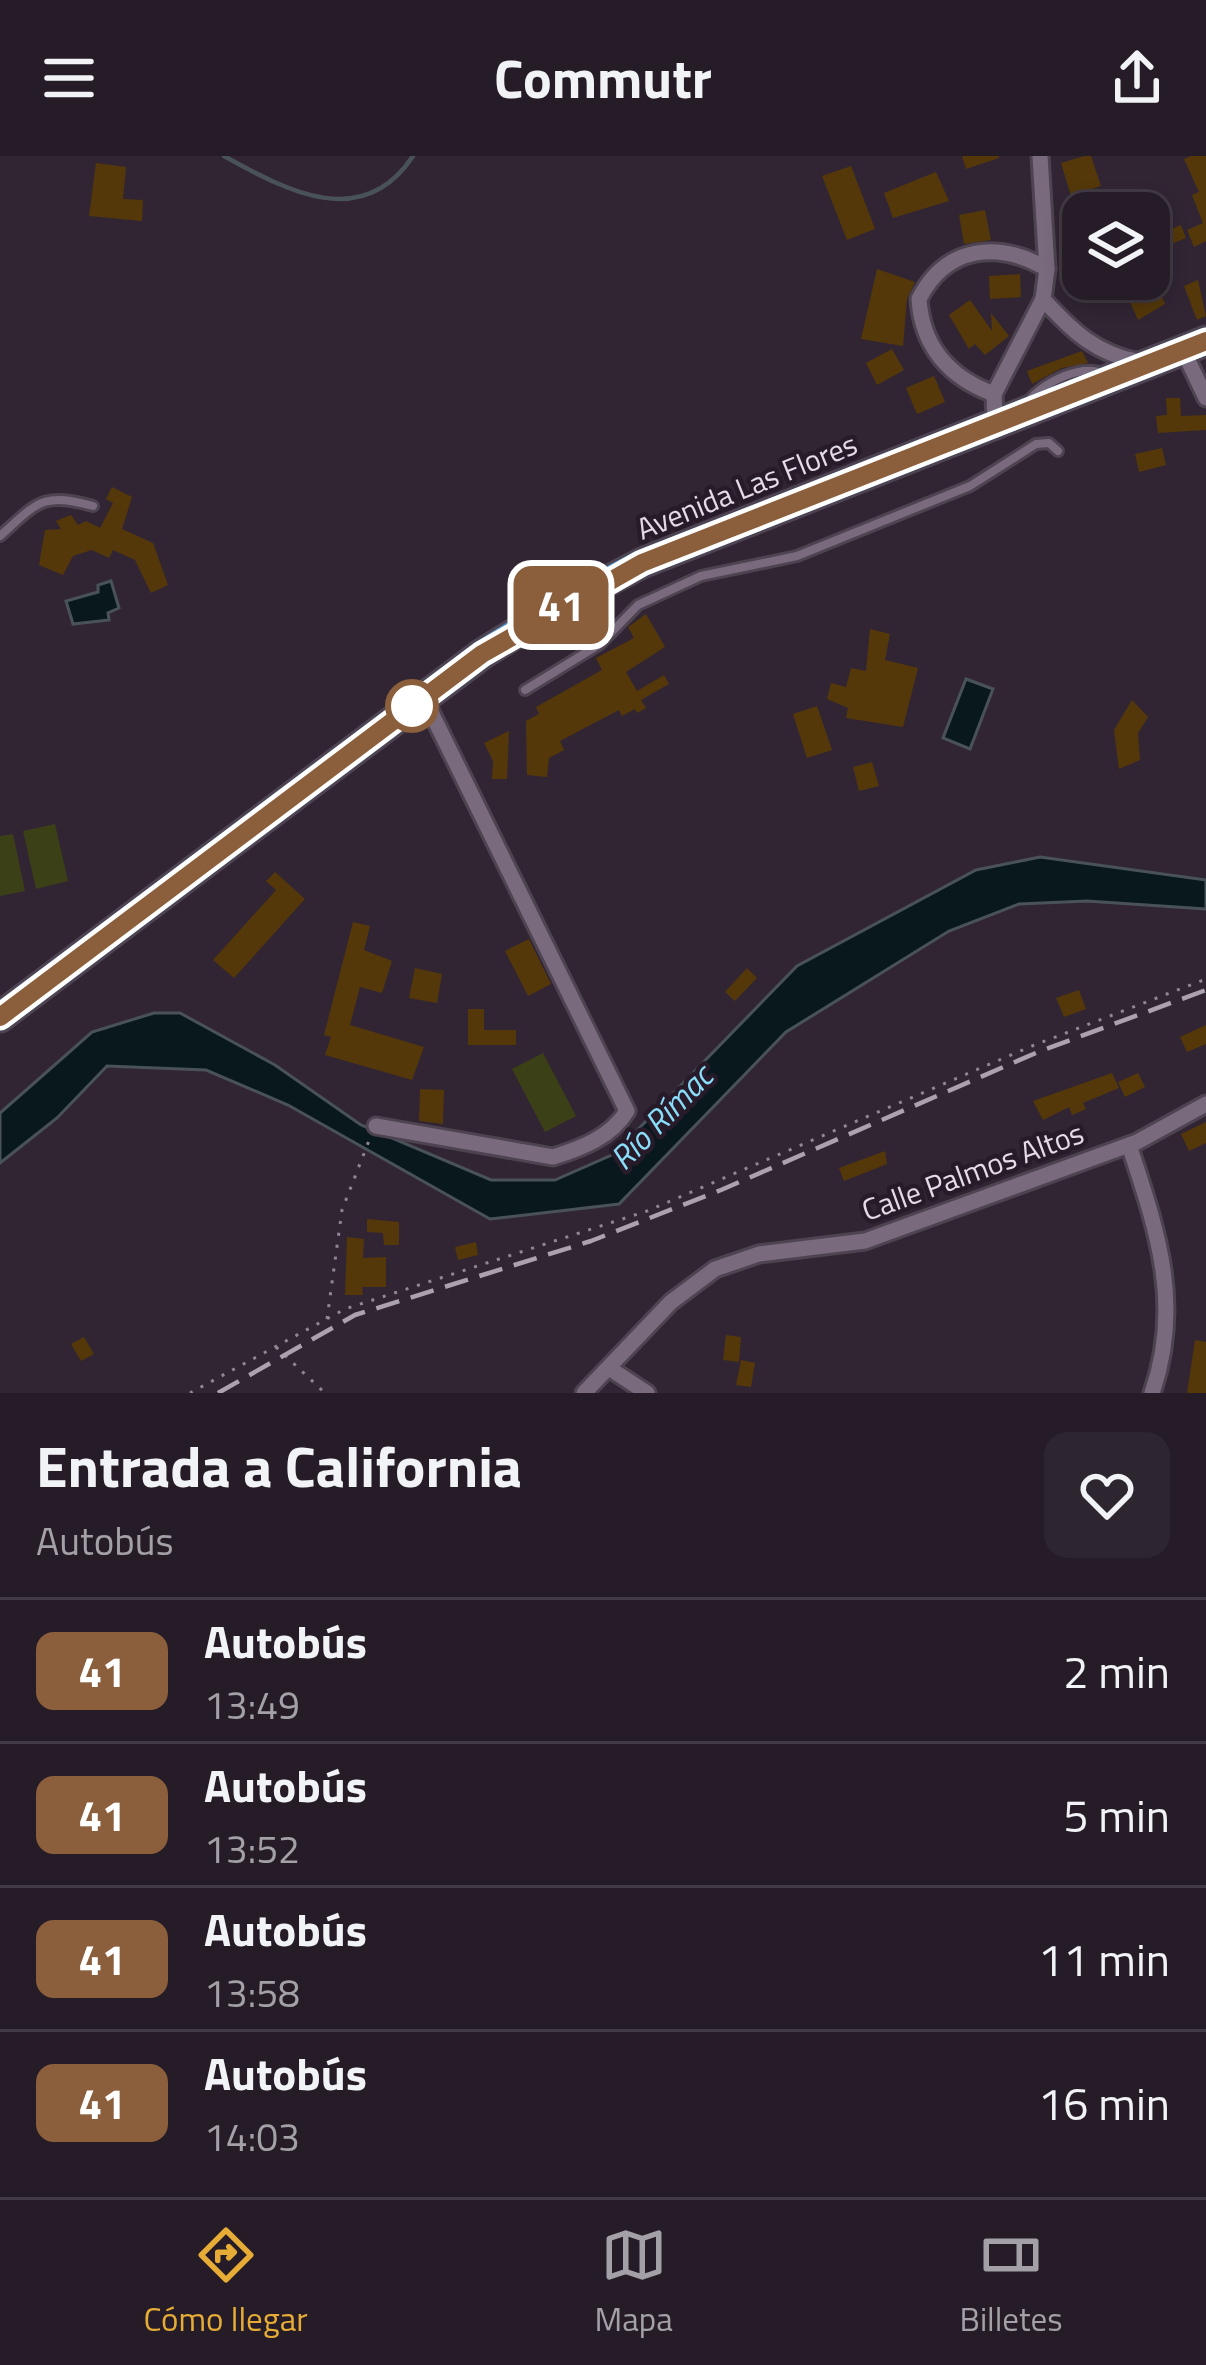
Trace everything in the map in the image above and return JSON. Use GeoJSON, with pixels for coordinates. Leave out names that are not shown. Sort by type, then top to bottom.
{"type":"FeatureCollection","features":[{"type":"Feature","properties":{"kind":"highway","name":"Avenida Las Flores"},"geometry":{"type":"LineString","coordinates":[[0,1017],[424,698],[554,609],[642,563],[1195,346]]}},
{"type":"Feature","properties":{"kind":"street"},"geometry":{"type":"LineString","coordinates":[[995,425],[994,394],[1043,299],[1047,269],[1040,156]]}},
{"type":"Feature","properties":{"kind":"street"},"geometry":{"type":"LineString","coordinates":[[994,394],[966,384],[943,364],[925,332],[919,299],[938,268],[966,254],[1006,252],[1047,269]]}},
{"type":"Feature","properties":{"kind":"street"},"geometry":{"type":"LineString","coordinates":[[1043,299],[1074,333],[1109,357],[1148,364]]}},
{"type":"Feature","properties":{"kind":"street"},"geometry":{"type":"LineString","coordinates":[[1195,346],[1206,398]]}},
{"type":"Feature","properties":{"kind":"street"},"geometry":{"type":"LineString","coordinates":[[376,1126],[553,1157],[580,1149],[618,1126],[626,1111],[424,698]]}},
{"type":"Feature","properties":{"kind":"street","name":"Calle Palmos Altos"},"geometry":{"type":"LineString","coordinates":[[584,1393],[671,1302],[715,1269],[759,1253],[865,1241],[1129,1145],[1206,1103]]}},
{"type":"Feature","properties":{"kind":"street"},"geometry":{"type":"LineString","coordinates":[[1129,1145],[1166,1265],[1168,1308],[1152,1393]]}},
{"type":"Feature","properties":{"kind":"street"},"geometry":{"type":"LineString","coordinates":[[609,1368],[647,1393]]}},
{"type":"Feature","properties":{"kind":"lane"},"geometry":{"type":"LineString","coordinates":[[525,690],[600,644],[629,610],[701,577],[797,556],[970,486],[1036,444],[1049,443],[1058,451]]}},
{"type":"Feature","properties":{"kind":"lane"},"geometry":{"type":"LineString","coordinates":[[0,536],[41,500],[58,496],[93,506]]}},
{"type":"Feature","properties":{"kind":"path"},"geometry":{"type":"LineString","coordinates":[[190,1393],[327,1319],[647,1211],[1032,1046],[1206,980]]}},
{"type":"Feature","properties":{"kind":"path"},"geometry":{"type":"LineString","coordinates":[[327,1319],[342,1210],[363,1149]]}},
{"type":"Feature","properties":{"kind":"path"},"geometry":{"type":"LineString","coordinates":[[275,1346],[325,1393]]}},
{"type":"Feature","properties":{"kind":"green space"},"geometry":{"type":"Polygon","coordinates":[[[55,824],[68,881],[36,889],[23,831],[55,824]]]}},
{"type":"Feature","properties":{"kind":"green space"},"geometry":{"type":"Polygon","coordinates":[[[13,834],[25,891],[0,896],[0,836],[13,834]]]}},
{"type":"Feature","properties":{"kind":"green space"},"geometry":{"type":"Polygon","coordinates":[[[543,1053],[576,1116],[545,1132],[512,1069],[543,1053]]]}},
{"type":"Feature","properties":{"kind":"water"},"geometry":{"type":"Polygon","coordinates":[[[111,581],[119,608],[108,613],[109,620],[73,624],[66,601],[98,592],[98,585],[111,581]]]}},
{"type":"Feature","properties":{"kind":"water"},"geometry":{"type":"Polygon","coordinates":[[[966,679],[993,689],[970,749],[943,738],[966,679]]]}},
{"type":"Feature","properties":{"kind":"water","name":"Río Rímac"},"geometry":{"type":"Polygon","coordinates":[[[1040,857],[1206,880],[1206,909],[1087,901],[1019,904],[949,931],[786,1032],[619,1204],[490,1219],[288,1105],[206,1070],[107,1066],[57,1118],[0,1163],[0,1113],[92,1032],[154,1013],[180,1013],[275,1065],[361,1125],[491,1180],[555,1180],[614,1154],[797,966],[976,870],[1040,857]]]}},
{"type":"Feature","properties":{"kind":"building"},"geometry":{"type":"Polygon","coordinates":[[[962,156],[999,156],[999,158],[966,169],[962,156]]]}},
{"type":"Feature","properties":{"kind":"building"},"geometry":{"type":"Polygon","coordinates":[[[1091,156],[1101,186],[1070,192],[1061,163],[1091,156]]]}},
{"type":"Feature","properties":{"kind":"building"},"geometry":{"type":"Polygon","coordinates":[[[1206,156],[1206,241],[1194,247],[1187,230],[1203,223],[1192,195],[1199,192],[1184,159],[1206,156]]]}},
{"type":"Feature","properties":{"kind":"building"},"geometry":{"type":"Polygon","coordinates":[[[96,163],[126,167],[123,199],[143,200],[142,221],[89,216],[96,163]]]}},
{"type":"Feature","properties":{"kind":"building"},"geometry":{"type":"Polygon","coordinates":[[[851,166],[875,229],[847,240],[822,176],[851,166]]]}},
{"type":"Feature","properties":{"kind":"building"},"geometry":{"type":"Polygon","coordinates":[[[936,172],[949,201],[893,218],[884,193],[936,172]]]}},
{"type":"Feature","properties":{"kind":"building"},"geometry":{"type":"Polygon","coordinates":[[[985,210],[991,240],[964,244],[959,215],[985,210]]]}},
{"type":"Feature","properties":{"kind":"building"},"geometry":{"type":"Polygon","coordinates":[[[1181,225],[1186,238],[1170,244],[1170,229],[1181,225]]]}},
{"type":"Feature","properties":{"kind":"building"},"geometry":{"type":"Polygon","coordinates":[[[877,269],[915,282],[907,299],[903,346],[861,339],[877,269]]]}},
{"type":"Feature","properties":{"kind":"building"},"geometry":{"type":"Polygon","coordinates":[[[1020,274],[1021,297],[990,299],[989,276],[1020,274]]]}},
{"type":"Feature","properties":{"kind":"building"},"geometry":{"type":"Polygon","coordinates":[[[1198,280],[1206,316],[1197,320],[1184,286],[1198,280]]]}},
{"type":"Feature","properties":{"kind":"building"},"geometry":{"type":"Polygon","coordinates":[[[970,300],[992,331],[991,313],[1009,336],[985,355],[975,344],[969,349],[949,315],[970,300]]]}},
{"type":"Feature","properties":{"kind":"building"},"geometry":{"type":"Polygon","coordinates":[[[1129,300],[1163,300],[1165,304],[1138,320],[1129,300]]]}},
{"type":"Feature","properties":{"kind":"building"},"geometry":{"type":"Polygon","coordinates":[[[892,349],[904,370],[877,385],[866,363],[892,349]]]}},
{"type":"Feature","properties":{"kind":"building"},"geometry":{"type":"Polygon","coordinates":[[[1082,351],[1088,363],[1062,368],[1032,384],[1027,371],[1082,351]]]}},
{"type":"Feature","properties":{"kind":"building"},"geometry":{"type":"Polygon","coordinates":[[[934,376],[945,402],[917,414],[906,388],[934,376]]]}},
{"type":"Feature","properties":{"kind":"building"},"geometry":{"type":"Polygon","coordinates":[[[1166,398],[1180,398],[1181,416],[1206,415],[1206,430],[1158,433],[1156,416],[1167,415],[1166,398]]]}},
{"type":"Feature","properties":{"kind":"building"},"geometry":{"type":"Polygon","coordinates":[[[1162,448],[1166,465],[1139,472],[1135,454],[1162,448]]]}},
{"type":"Feature","properties":{"kind":"building"},"geometry":{"type":"Polygon","coordinates":[[[112,487],[132,497],[122,529],[153,543],[168,585],[151,593],[135,560],[113,550],[109,558],[92,550],[73,556],[63,575],[39,565],[45,530],[61,529],[56,521],[71,515],[78,525],[86,521],[100,528],[113,503],[106,499],[112,487]]]}},
{"type":"Feature","properties":{"kind":"building"},"geometry":{"type":"Polygon","coordinates":[[[646,614],[665,647],[626,672],[637,691],[664,675],[669,684],[641,700],[646,708],[637,713],[635,709],[622,716],[619,710],[560,741],[564,750],[549,758],[547,777],[527,775],[526,721],[539,714],[536,707],[602,670],[596,658],[634,638],[628,627],[646,614]]]}},
{"type":"Feature","properties":{"kind":"building"},"geometry":{"type":"Polygon","coordinates":[[[870,629],[890,634],[885,660],[918,668],[903,727],[846,718],[848,708],[827,699],[831,683],[846,687],[851,668],[866,671],[870,629]]]}},
{"type":"Feature","properties":{"kind":"building"},"geometry":{"type":"Polygon","coordinates":[[[1132,700],[1148,717],[1138,733],[1140,760],[1119,769],[1114,730],[1132,700]]]}},
{"type":"Feature","properties":{"kind":"building"},"geometry":{"type":"Polygon","coordinates":[[[817,706],[832,750],[807,758],[793,714],[817,706]]]}},
{"type":"Feature","properties":{"kind":"building"},"geometry":{"type":"Polygon","coordinates":[[[509,731],[507,779],[492,779],[493,761],[484,743],[509,731]]]}},
{"type":"Feature","properties":{"kind":"building"},"geometry":{"type":"Polygon","coordinates":[[[872,762],[879,786],[859,791],[853,767],[872,762]]]}},
{"type":"Feature","properties":{"kind":"building"},"geometry":{"type":"Polygon","coordinates":[[[275,872],[305,899],[234,978],[213,960],[276,890],[266,881],[275,872]]]}},
{"type":"Feature","properties":{"kind":"building"},"geometry":{"type":"Polygon","coordinates":[[[353,922],[370,926],[364,950],[392,961],[382,993],[360,987],[350,1025],[424,1047],[412,1080],[325,1055],[331,1037],[324,1035],[353,922]]]}},
{"type":"Feature","properties":{"kind":"building"},"geometry":{"type":"Polygon","coordinates":[[[529,939],[551,984],[528,996],[505,951],[529,939]]]}},
{"type":"Feature","properties":{"kind":"building"},"geometry":{"type":"Polygon","coordinates":[[[415,968],[442,974],[437,1003],[409,998],[415,968]]]}},
{"type":"Feature","properties":{"kind":"building"},"geometry":{"type":"Polygon","coordinates":[[[747,968],[757,978],[735,1001],[725,992],[747,968]]]}},
{"type":"Feature","properties":{"kind":"building"},"geometry":{"type":"Polygon","coordinates":[[[1079,990],[1086,1009],[1064,1017],[1056,998],[1079,990]]]}},
{"type":"Feature","properties":{"kind":"building"},"geometry":{"type":"Polygon","coordinates":[[[468,1009],[484,1009],[484,1030],[516,1030],[516,1045],[468,1045],[468,1009]]]}},
{"type":"Feature","properties":{"kind":"building"},"geometry":{"type":"Polygon","coordinates":[[[1206,1025],[1206,1044],[1187,1052],[1180,1037],[1206,1025]]]}},
{"type":"Feature","properties":{"kind":"building"},"geometry":{"type":"Polygon","coordinates":[[[1112,1073],[1119,1088],[1083,1103],[1086,1109],[1072,1115],[1069,1107],[1043,1120],[1033,1101],[1112,1073]]]}},
{"type":"Feature","properties":{"kind":"building"},"geometry":{"type":"Polygon","coordinates":[[[1138,1073],[1145,1087],[1125,1097],[1118,1082],[1138,1073]]]}},
{"type":"Feature","properties":{"kind":"building"},"geometry":{"type":"Polygon","coordinates":[[[420,1089],[444,1090],[443,1124],[419,1121],[420,1089]]]}},
{"type":"Feature","properties":{"kind":"building"},"geometry":{"type":"Polygon","coordinates":[[[1206,1122],[1206,1143],[1189,1151],[1181,1134],[1206,1122]]]}},
{"type":"Feature","properties":{"kind":"building"},"geometry":{"type":"Polygon","coordinates":[[[885,1151],[887,1164],[844,1181],[839,1168],[885,1151]]]}},
{"type":"Feature","properties":{"kind":"building"},"geometry":{"type":"Polygon","coordinates":[[[367,1219],[399,1222],[399,1245],[384,1245],[383,1233],[367,1232],[367,1219]]]}},
{"type":"Feature","properties":{"kind":"building"},"geometry":{"type":"Polygon","coordinates":[[[347,1237],[364,1239],[363,1258],[386,1257],[386,1287],[362,1287],[363,1295],[345,1295],[347,1237]]]}},
{"type":"Feature","properties":{"kind":"building"},"geometry":{"type":"Polygon","coordinates":[[[476,1242],[478,1255],[458,1260],[455,1247],[476,1242]]]}},
{"type":"Feature","properties":{"kind":"building"},"geometry":{"type":"Polygon","coordinates":[[[726,1335],[741,1337],[739,1362],[723,1360],[726,1335]]]}},
{"type":"Feature","properties":{"kind":"building"},"geometry":{"type":"Polygon","coordinates":[[[84,1337],[94,1354],[81,1361],[71,1344],[84,1337]]]}},
{"type":"Feature","properties":{"kind":"building"},"geometry":{"type":"Polygon","coordinates":[[[1195,1340],[1206,1342],[1206,1393],[1187,1393],[1195,1340]]]}},
{"type":"Feature","properties":{"kind":"building"},"geometry":{"type":"Polygon","coordinates":[[[741,1360],[755,1363],[751,1387],[736,1385],[741,1360]]]}},
{"type":"Feature","properties":{"kind":"waterway"},"geometry":{"type":"LineString","coordinates":[[224,156],[298,191],[348,199],[371,193],[393,179],[413,156]]}},
{"type":"Feature","properties":{"kind":"railway"},"geometry":{"type":"LineString","coordinates":[[218,1393],[355,1315],[591,1241],[721,1190],[1038,1052],[1206,990]]}},
{"type":"Feature","properties":{"kind":"bus line","name":"41"},"geometry":{"type":"LineString","coordinates":[[0,1017],[482,654],[554,609],[642,563],[1206,341]]}}]}
